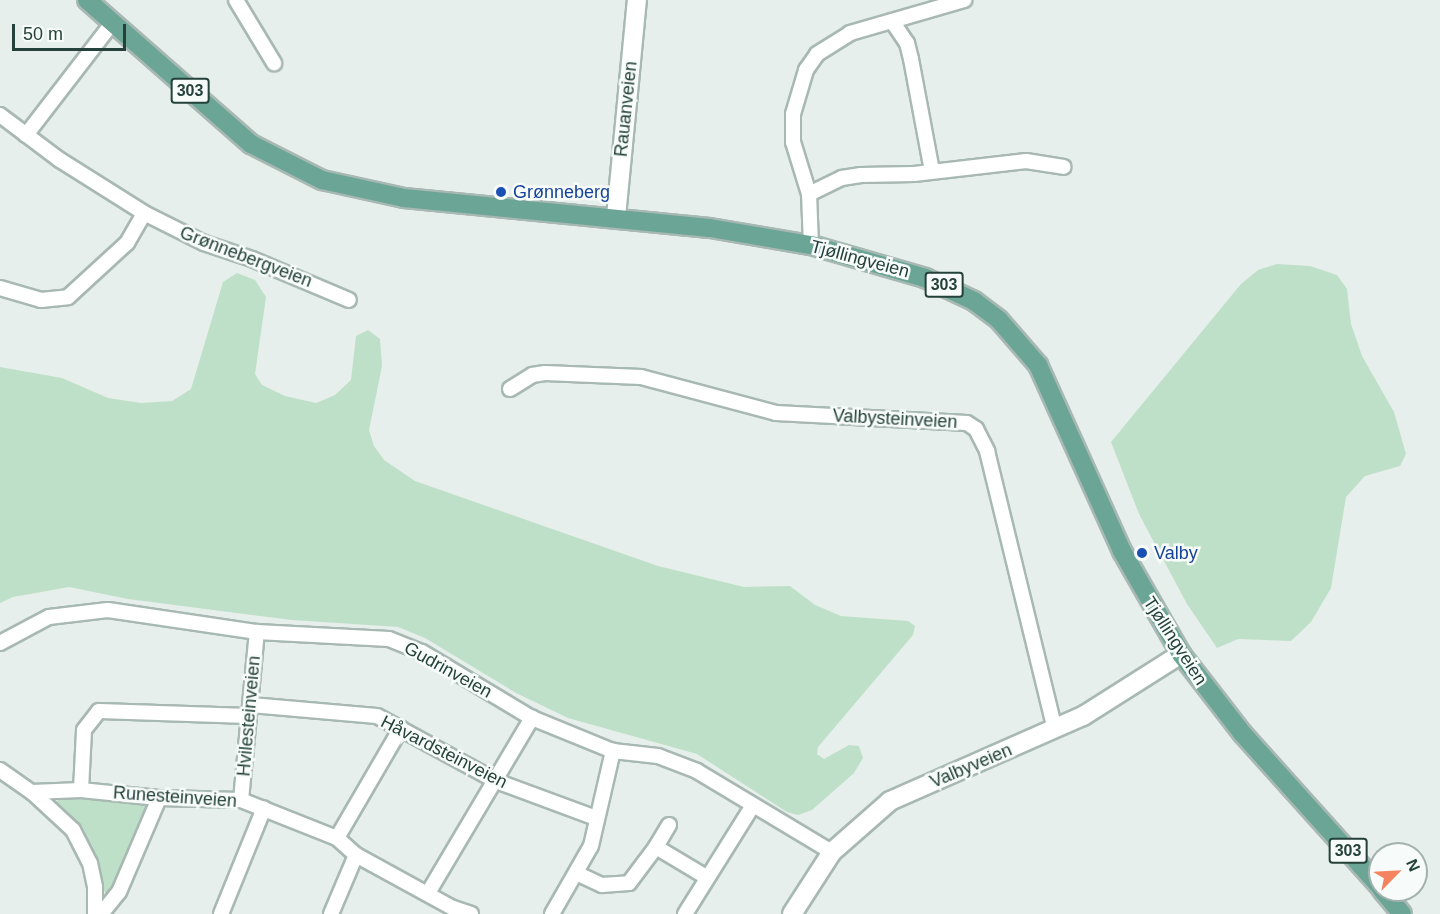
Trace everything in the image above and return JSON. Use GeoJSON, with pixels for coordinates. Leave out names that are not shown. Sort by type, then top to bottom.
{"type":"FeatureCollection","features":[{"type":"Feature","properties":{"kind":"main road","name":"Tjøllingveien"},"geometry":{"type":"LineString","coordinates":[[87,0],[251,144],[322,180],[404,198],[616,218],[810,245],[882,263],[945,286],[982,308],[1020,341],[1050,386],[1122,551],[1181,654],[1242,733],[1368,874]]}},
{"type":"Feature","properties":{"kind":"main road","name":"Tjøllingveien"},"geometry":{"type":"LineString","coordinates":[[1392,902],[1402,914]]}},
{"type":"Feature","properties":{"kind":"street"},"geometry":{"type":"LineString","coordinates":[[236,0],[274,63]]}},
{"type":"Feature","properties":{"kind":"street","name":"Rauanveien"},"geometry":{"type":"LineString","coordinates":[[616,218],[637,0]]}},
{"type":"Feature","properties":{"kind":"street"},"geometry":{"type":"LineString","coordinates":[[810,245],[809,194],[793,142],[793,114],[806,70],[833,42],[892,21],[964,0]]}},
{"type":"Feature","properties":{"kind":"street"},"geometry":{"type":"LineString","coordinates":[[892,21],[907,43],[932,171]]}},
{"type":"Feature","properties":{"kind":"street"},"geometry":{"type":"LineString","coordinates":[[26,135],[113,22]]}},
{"type":"Feature","properties":{"kind":"street","name":"Grønnebergveien"},"geometry":{"type":"LineString","coordinates":[[0,115],[26,135],[144,213],[204,243],[252,259],[349,300]]}},
{"type":"Feature","properties":{"kind":"street"},"geometry":{"type":"LineString","coordinates":[[809,194],[842,178],[1026,160],[1064,167]]}},
{"type":"Feature","properties":{"kind":"street"},"geometry":{"type":"LineString","coordinates":[[0,288],[41,300],[68,297],[121,249],[144,213]]}},
{"type":"Feature","properties":{"kind":"street","name":"Valbysteinveien"},"geometry":{"type":"LineString","coordinates":[[510,389],[532,375],[545,373],[641,377],[776,413],[967,423],[982,438],[987,451],[1055,729]]}},
{"type":"Feature","properties":{"kind":"street","name":"Gudrinveien"},"geometry":{"type":"LineString","coordinates":[[0,643],[49,617],[108,610],[257,632],[388,639],[422,652],[532,718],[613,752],[658,756],[687,767],[832,852]]}},
{"type":"Feature","properties":{"kind":"street","name":"Hvilesteinveien"},"geometry":{"type":"LineString","coordinates":[[241,800],[257,632]]}},
{"type":"Feature","properties":{"kind":"street","name":"Valbyveien"},"geometry":{"type":"LineString","coordinates":[[792,914],[832,852],[890,801],[1055,729],[1112,701],[1181,654]]}},
{"type":"Feature","properties":{"kind":"street","name":"Håvardsteinveien"},"geometry":{"type":"LineString","coordinates":[[81,790],[84,730],[99,711],[250,711],[377,716],[496,781],[596,818]]}},
{"type":"Feature","properties":{"kind":"street"},"geometry":{"type":"LineString","coordinates":[[428,893],[532,718]]}},
{"type":"Feature","properties":{"kind":"street"},"geometry":{"type":"LineString","coordinates":[[337,837],[401,728]]}},
{"type":"Feature","properties":{"kind":"street"},"geometry":{"type":"LineString","coordinates":[[552,914],[591,846],[613,752]]}},
{"type":"Feature","properties":{"kind":"street"},"geometry":{"type":"LineString","coordinates":[[0,770],[32,792],[73,830],[83,847],[95,887],[95,914]]}},
{"type":"Feature","properties":{"kind":"street","name":"Runesteinveien"},"geometry":{"type":"LineString","coordinates":[[32,792],[81,790],[159,798],[241,800],[337,837],[356,855],[428,893],[451,911],[471,914]]}},
{"type":"Feature","properties":{"kind":"street"},"geometry":{"type":"LineString","coordinates":[[101,914],[119,892],[159,798]]}},
{"type":"Feature","properties":{"kind":"street"},"geometry":{"type":"LineString","coordinates":[[685,914],[753,805]]}},
{"type":"Feature","properties":{"kind":"street"},"geometry":{"type":"LineString","coordinates":[[221,914],[264,808]]}},
{"type":"Feature","properties":{"kind":"street"},"geometry":{"type":"LineString","coordinates":[[576,873],[602,885],[629,883],[669,825]]}},
{"type":"Feature","properties":{"kind":"street"},"geometry":{"type":"LineString","coordinates":[[656,847],[706,877]]}},
{"type":"Feature","properties":{"kind":"street"},"geometry":{"type":"LineString","coordinates":[[332,914],[356,855]]}},
{"type":"Feature","properties":{"kind":"green space"},"geometry":{"type":"Polygon","coordinates":[[[1277,264],[1310,266],[1337,275],[1347,289],[1351,324],[1362,356],[1394,412],[1406,454],[1400,466],[1365,476],[1346,497],[1331,588],[1311,622],[1291,641],[1238,639],[1217,648],[1187,604],[1139,514],[1111,442],[1241,284],[1258,270],[1277,264]]]}},
{"type":"Feature","properties":{"kind":"green space"},"geometry":{"type":"Polygon","coordinates":[[[237,273],[255,280],[266,297],[255,374],[262,385],[285,396],[316,403],[335,395],[351,380],[356,336],[368,330],[380,339],[382,366],[369,430],[374,446],[384,460],[415,481],[658,566],[744,587],[790,586],[815,605],[841,616],[908,621],[915,626],[913,635],[818,747],[817,754],[824,759],[849,745],[859,746],[863,758],[854,773],[812,810],[798,815],[787,812],[697,754],[568,718],[516,693],[425,638],[398,627],[292,620],[128,599],[69,587],[13,597],[0,603],[0,367],[62,378],[108,398],[141,403],[172,401],[191,389],[223,282],[237,273]]]}},
{"type":"Feature","properties":{"kind":"green space"},"geometry":{"type":"Polygon","coordinates":[[[58,799],[147,804],[147,814],[113,887],[106,895],[79,827],[56,804],[58,799]]]}},
{"type":"Feature","properties":{"kind":"place","name":"Grønneberg"},"geometry":{"type":"Point","coordinates":[501,192]}},
{"type":"Feature","properties":{"kind":"place","name":"Valby"},"geometry":{"type":"Point","coordinates":[1142,553]}}]}
